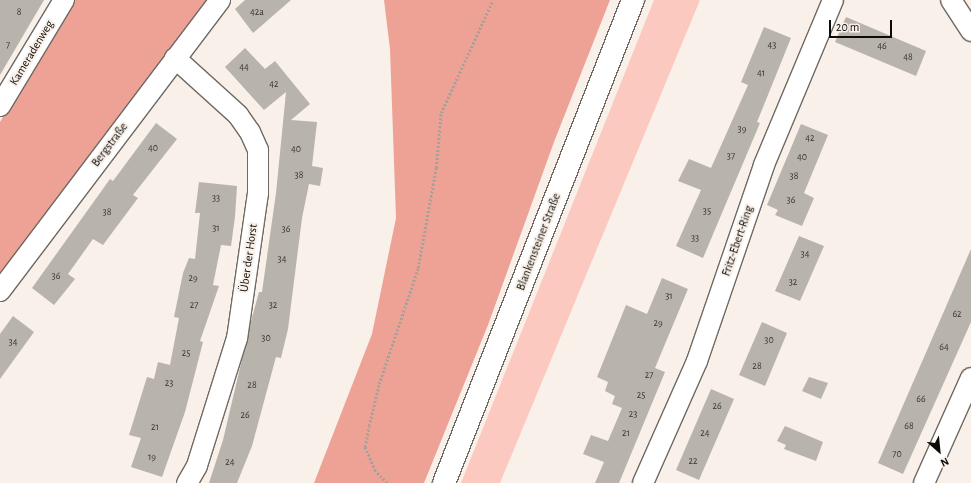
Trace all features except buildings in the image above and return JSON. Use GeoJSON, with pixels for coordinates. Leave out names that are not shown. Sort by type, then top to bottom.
{"type":"FeatureCollection","features":[{"type":"Feature","properties":{"kind":"main road","name":"Blankensteiner Straße"},"geometry":{"type":"LineString","coordinates":[[444,483],[634,0]]}},
{"type":"Feature","properties":{"kind":"street","name":"Kameradenweg"},"geometry":{"type":"LineString","coordinates":[[0,106],[64,0]]}},
{"type":"Feature","properties":{"kind":"street","name":"Bergstraße"},"geometry":{"type":"LineString","coordinates":[[0,290],[220,0]]}},
{"type":"Feature","properties":{"kind":"street","name":"Fritz-Ebert-Ring"},"geometry":{"type":"LineString","coordinates":[[643,483],[697,361],[764,166],[833,0]]}},
{"type":"Feature","properties":{"kind":"street"},"geometry":{"type":"LineString","coordinates":[[951,0],[971,31]]}},
{"type":"Feature","properties":{"kind":"street","name":"Über der Horst"},"geometry":{"type":"LineString","coordinates":[[175,58],[238,115],[250,132],[258,150],[258,194],[237,338],[197,466],[187,483]]}},
{"type":"Feature","properties":{"kind":"street"},"geometry":{"type":"LineString","coordinates":[[924,483],[971,378]]}},
{"type":"Feature","properties":{"kind":"path"},"geometry":{"type":"LineString","coordinates":[[387,483],[376,471],[365,447],[369,426],[379,384],[418,268],[436,168],[441,113],[493,0]]}},
{"type":"Feature","properties":{"kind":"shaded area"},"geometry":{"type":"Polygon","coordinates":[[[73,0],[213,0],[0,281],[0,122],[73,0]]]}},
{"type":"Feature","properties":{"kind":"shaded area"},"geometry":{"type":"Polygon","coordinates":[[[384,0],[610,0],[554,142],[488,325],[424,483],[314,483],[372,334],[396,218],[390,49],[384,0]]]}},
{"type":"Feature","properties":{"kind":"shaded area"},"geometry":{"type":"Polygon","coordinates":[[[654,0],[700,0],[500,483],[461,483],[654,0]]]}}]}
